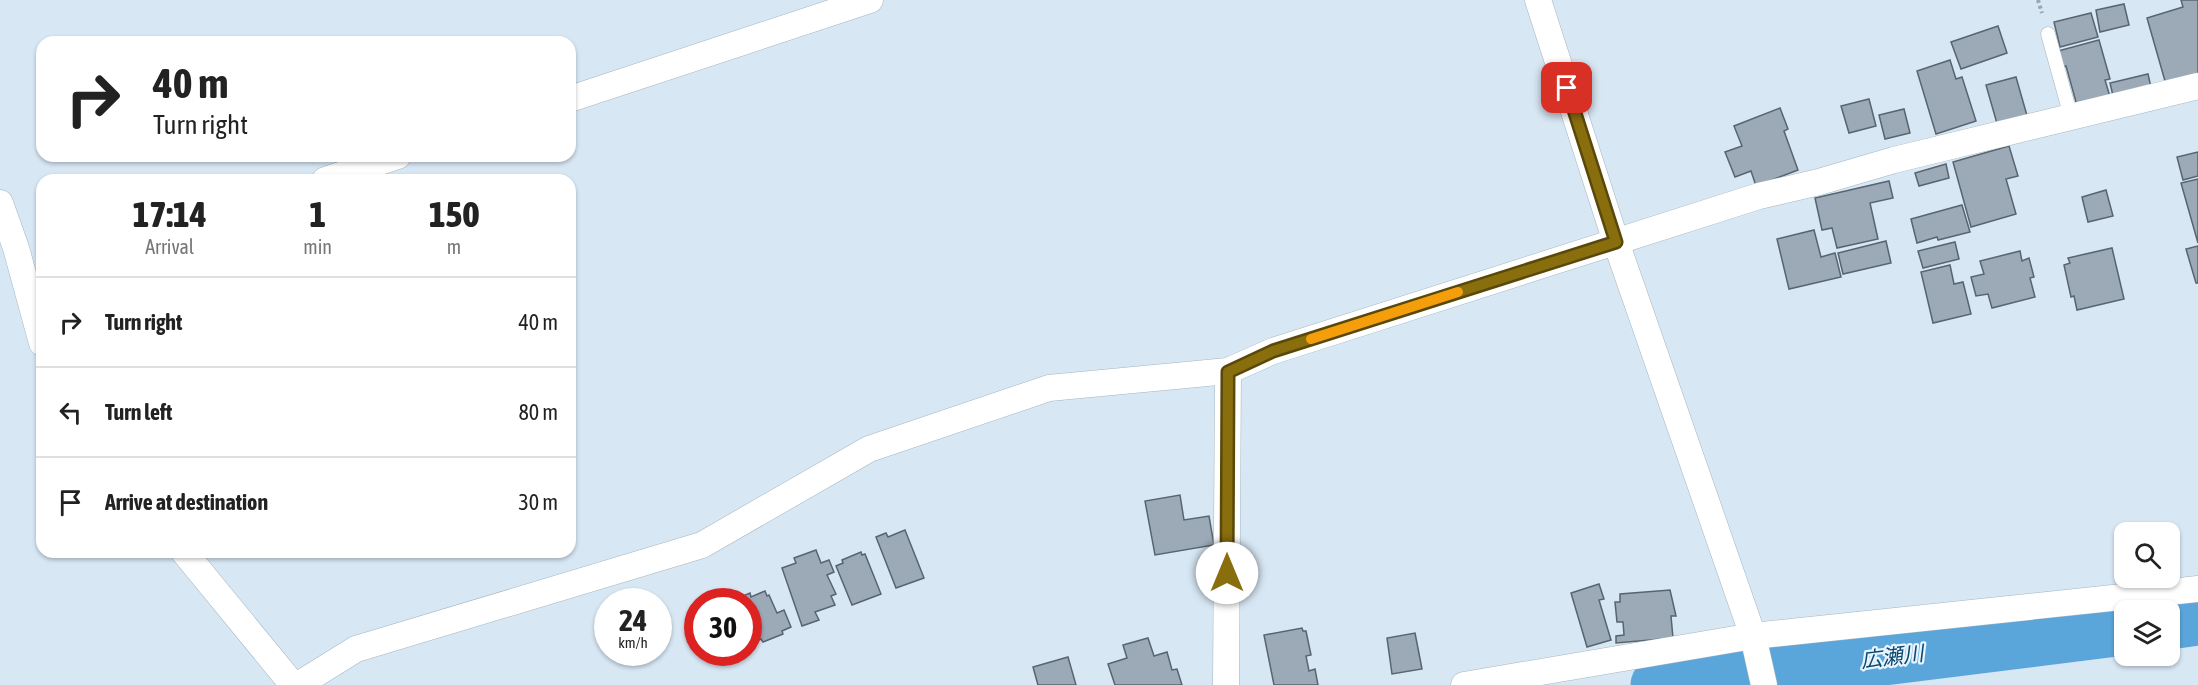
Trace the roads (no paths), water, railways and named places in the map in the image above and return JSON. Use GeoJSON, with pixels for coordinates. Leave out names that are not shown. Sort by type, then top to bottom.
{"type":"FeatureCollection","features":[{"type":"Feature","properties":{"kind":"street"},"geometry":{"type":"LineString","coordinates":[[576,97],[870,0]]}},
{"type":"Feature","properties":{"kind":"street"},"geometry":{"type":"LineString","coordinates":[[1538,0],[1616,242],[1755,643],[1764,685]]}},
{"type":"Feature","properties":{"kind":"street"},"geometry":{"type":"LineString","coordinates":[[298,685],[356,649],[702,545],[869,449],[1049,388],[1228,372],[1273,351],[1759,196],[1819,182],[1894,160],[2198,86]]}},
{"type":"Feature","properties":{"kind":"street"},"geometry":{"type":"LineString","coordinates":[[343,174],[380,162]]}},
{"type":"Feature","properties":{"kind":"street"},"geometry":{"type":"LineString","coordinates":[[0,203],[8,251],[36,298]]}},
{"type":"Feature","properties":{"kind":"street"},"geometry":{"type":"LineString","coordinates":[[1226,685],[1228,372]]}},
{"type":"Feature","properties":{"kind":"street"},"geometry":{"type":"LineString","coordinates":[[189,558],[293,685]]}},
{"type":"Feature","properties":{"kind":"street"},"geometry":{"type":"LineString","coordinates":[[1464,685],[1755,643],[2198,589]]}},
{"type":"Feature","properties":{"kind":"lane"},"geometry":{"type":"LineString","coordinates":[[2048,34],[2071,117]]}},
{"type":"Feature","properties":{"kind":"waterway","name":"広瀬川"},"geometry":{"type":"LineString","coordinates":[[2180,619],[2198,617]]}},
{"type":"Feature","properties":{"kind":"waterway","name":"広瀬川"},"geometry":{"type":"LineString","coordinates":[[1659,685],[2114,628]]}}]}
